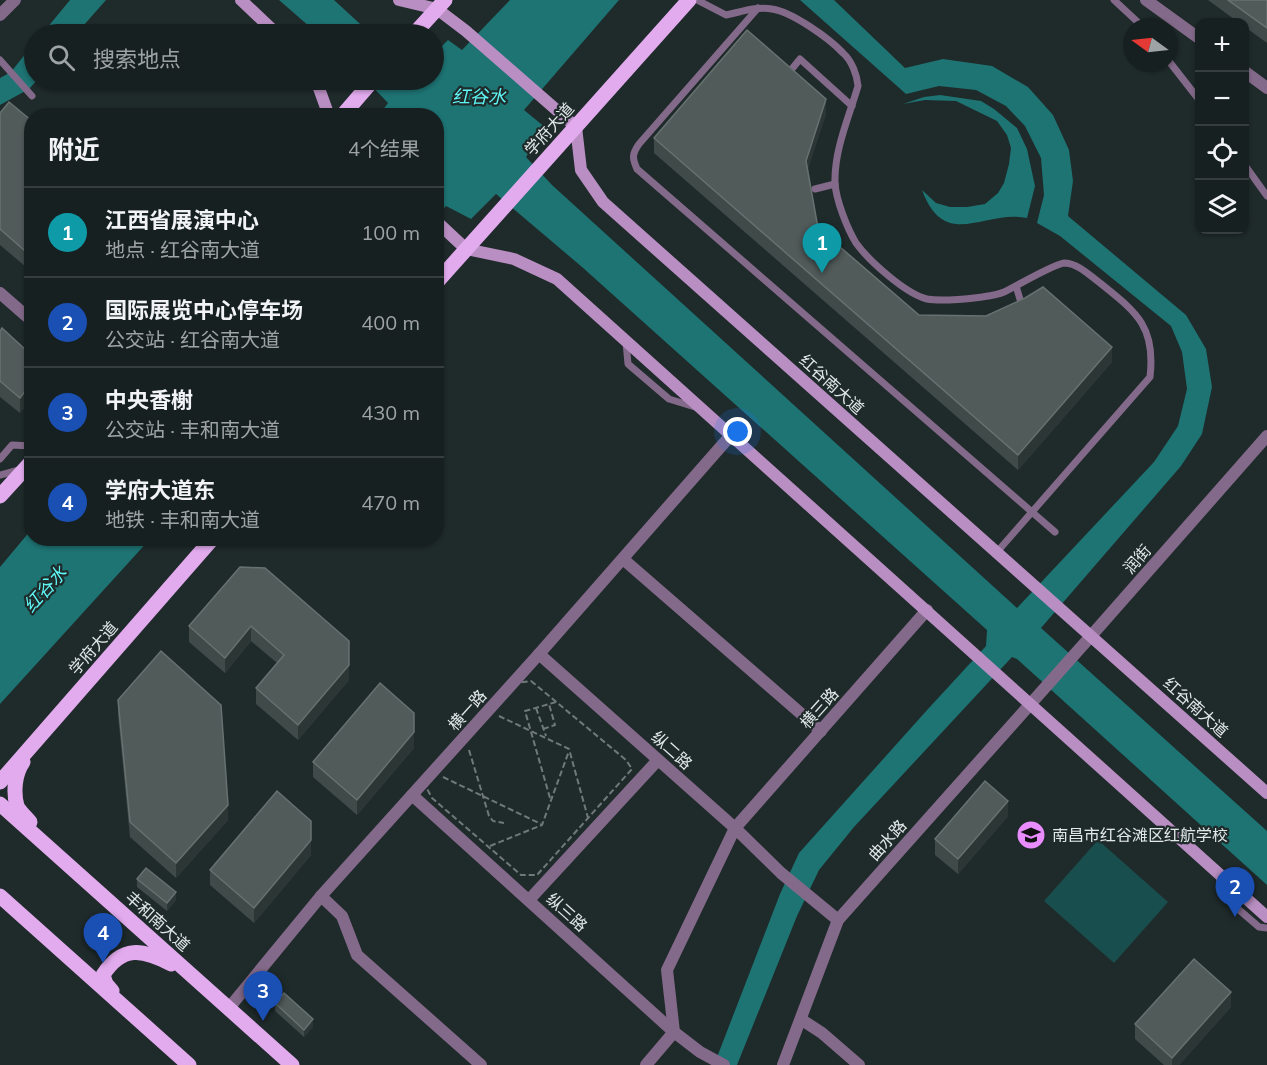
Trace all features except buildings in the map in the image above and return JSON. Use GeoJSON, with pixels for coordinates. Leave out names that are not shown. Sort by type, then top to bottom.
{"type":"FeatureCollection","features":[{"type":"Feature","properties":{"kind":"main road"},"geometry":{"type":"LineString","coordinates":[[241,0],[266,24]]}},
{"type":"Feature","properties":{"kind":"main road"},"geometry":{"type":"LineString","coordinates":[[399,0],[441,4],[466,31],[576,127]]}},
{"type":"Feature","properties":{"kind":"main road","name":"学府大道"},"geometry":{"type":"LineString","coordinates":[[444,274],[689,0]]}},
{"type":"Feature","properties":{"kind":"main road"},"geometry":{"type":"LineString","coordinates":[[423,24],[441,4]]}},
{"type":"Feature","properties":{"kind":"main road"},"geometry":{"type":"LineString","coordinates":[[320,90],[326,108]]}},
{"type":"Feature","properties":{"kind":"main road"},"geometry":{"type":"LineString","coordinates":[[349,108],[364,90]]}},
{"type":"Feature","properties":{"kind":"main road","name":"红谷南大道"},"geometry":{"type":"LineString","coordinates":[[576,127],[581,170],[603,202],[1267,793]]}},
{"type":"Feature","properties":{"kind":"main road"},"geometry":{"type":"LineString","coordinates":[[444,228],[466,249],[514,259],[557,279],[1031,702],[1267,917]]}},
{"type":"Feature","properties":{"kind":"main road"},"geometry":{"type":"LineString","coordinates":[[0,496],[24,469]]}},
{"type":"Feature","properties":{"kind":"main road","name":"学府大道"},"geometry":{"type":"LineString","coordinates":[[0,782],[206,546]]}},
{"type":"Feature","properties":{"kind":"main road"},"geometry":{"type":"LineString","coordinates":[[38,739],[19,768],[15,787],[18,807],[56,854]]}},
{"type":"Feature","properties":{"kind":"main road","name":"丰和南大道"},"geometry":{"type":"LineString","coordinates":[[0,804],[292,1065]]}},
{"type":"Feature","properties":{"kind":"main road"},"geometry":{"type":"LineString","coordinates":[[0,897],[184,1063]]}},
{"type":"Feature","properties":{"kind":"main road"},"geometry":{"type":"LineString","coordinates":[[0,904],[18,912]]}},
{"type":"Feature","properties":{"kind":"main road"},"geometry":{"type":"LineString","coordinates":[[144,1025],[106,984],[103,975],[111,963],[119,956],[137,952],[157,956],[190,974]]}},
{"type":"Feature","properties":{"kind":"street"},"geometry":{"type":"LineString","coordinates":[[0,15],[15,0]]}},
{"type":"Feature","properties":{"kind":"street"},"geometry":{"type":"LineString","coordinates":[[1146,0],[1195,35]]}},
{"type":"Feature","properties":{"kind":"street"},"geometry":{"type":"LineString","coordinates":[[1246,72],[1267,87]]}},
{"type":"Feature","properties":{"kind":"street"},"geometry":{"type":"LineString","coordinates":[[0,293],[24,314]]}},
{"type":"Feature","properties":{"kind":"street","name":"横一路"},"geometry":{"type":"LineString","coordinates":[[229,1008],[321,896],[434,773],[731,435]]}},
{"type":"Feature","properties":{"kind":"street","name":"润街"},"geometry":{"type":"LineString","coordinates":[[1031,702],[1091,637],[1267,435]]}},
{"type":"Feature","properties":{"kind":"street"},"geometry":{"type":"LineString","coordinates":[[622,559],[821,731]]}},
{"type":"Feature","properties":{"kind":"street","name":"横三路"},"geometry":{"type":"LineString","coordinates":[[674,1032],[667,970],[735,828],[927,610]]}},
{"type":"Feature","properties":{"kind":"street","name":"纵二路"},"geometry":{"type":"LineString","coordinates":[[539,654],[735,828],[781,873],[838,920]]}},
{"type":"Feature","properties":{"kind":"street","name":"曲水路"},"geometry":{"type":"LineString","coordinates":[[783,1065],[802,1020],[838,920],[1031,702]]}},
{"type":"Feature","properties":{"kind":"street"},"geometry":{"type":"LineString","coordinates":[[529,900],[658,760]]}},
{"type":"Feature","properties":{"kind":"street","name":"纵三路"},"geometry":{"type":"LineString","coordinates":[[412,795],[674,1032],[700,1052],[724,1065]]}},
{"type":"Feature","properties":{"kind":"street"},"geometry":{"type":"LineString","coordinates":[[321,896],[342,916],[357,955],[481,1065]]}},
{"type":"Feature","properties":{"kind":"street"},"geometry":{"type":"LineString","coordinates":[[802,1020],[822,1033],[859,1065]]}},
{"type":"Feature","properties":{"kind":"street"},"geometry":{"type":"LineString","coordinates":[[645,1065],[674,1032]]}},
{"type":"Feature","properties":{"kind":"lane"},"geometry":{"type":"LineString","coordinates":[[697,0],[726,15],[758,8],[774,9],[795,16],[845,54],[857,75],[858,86],[837,156],[835,184],[840,207],[856,243],[880,268],[910,291],[927,298],[947,300],[990,295],[1001,293],[1063,263],[1077,265],[1134,310],[1144,326],[1152,360],[1150,377],[997,552]]}},
{"type":"Feature","properties":{"kind":"lane"},"geometry":{"type":"LineString","coordinates":[[1114,0],[1133,18]]}},
{"type":"Feature","properties":{"kind":"lane"},"geometry":{"type":"LineString","coordinates":[[758,8],[639,144],[633,152],[632,159],[637,169],[1055,532]]}},
{"type":"Feature","properties":{"kind":"lane"},"geometry":{"type":"LineString","coordinates":[[791,70],[800,59],[852,106]]}},
{"type":"Feature","properties":{"kind":"lane"},"geometry":{"type":"LineString","coordinates":[[0,60],[24,87]]}},
{"type":"Feature","properties":{"kind":"lane"},"geometry":{"type":"LineString","coordinates":[[1177,72],[1195,95]]}},
{"type":"Feature","properties":{"kind":"lane"},"geometry":{"type":"LineString","coordinates":[[27,90],[32,96]]}},
{"type":"Feature","properties":{"kind":"lane"},"geometry":{"type":"LineString","coordinates":[[1249,170],[1267,196]]}},
{"type":"Feature","properties":{"kind":"lane"},"geometry":{"type":"LineString","coordinates":[[815,189],[835,184]]}},
{"type":"Feature","properties":{"kind":"lane"},"geometry":{"type":"LineString","coordinates":[[1016,286],[1023,308]]}},
{"type":"Feature","properties":{"kind":"lane"},"geometry":{"type":"LineString","coordinates":[[0,459],[12,446],[24,446]]}},
{"type":"Feature","properties":{"kind":"lane"},"geometry":{"type":"LineString","coordinates":[[0,475],[24,466]]}},
{"type":"Feature","properties":{"kind":"lane"},"geometry":{"type":"LineString","coordinates":[[1219,873],[1223,896],[1259,927],[1267,928]]}},
{"type":"Feature","properties":{"kind":"path"},"geometry":{"type":"LineString","coordinates":[[531,681],[556,702],[626,760],[632,768],[537,874],[521,875],[432,798],[426,787],[434,773],[515,683],[531,681]]}},
{"type":"Feature","properties":{"kind":"path"},"geometry":{"type":"LineString","coordinates":[[551,801],[525,711],[556,702]]}},
{"type":"Feature","properties":{"kind":"path"},"geometry":{"type":"LineString","coordinates":[[543,729],[555,725],[549,704]]}},
{"type":"Feature","properties":{"kind":"path"},"geometry":{"type":"LineString","coordinates":[[536,708],[546,738]]}},
{"type":"Feature","properties":{"kind":"path"},"geometry":{"type":"LineString","coordinates":[[489,711],[569,749],[588,818]]}},
{"type":"Feature","properties":{"kind":"path"},"geometry":{"type":"LineString","coordinates":[[466,739],[489,816],[493,821],[504,823]]}},
{"type":"Feature","properties":{"kind":"path"},"geometry":{"type":"LineString","coordinates":[[476,852],[542,825],[569,749]]}},
{"type":"Feature","properties":{"kind":"path"},"geometry":{"type":"LineString","coordinates":[[434,773],[542,825]]}},
{"type":"Feature","properties":{"kind":"shaded area"},"geometry":{"type":"Polygon","coordinates":[[[1098,840],[1168,902],[1114,963],[1044,901],[1098,840]]]}},
{"type":"Feature","properties":{"kind":"water"},"geometry":{"type":"Polygon","coordinates":[[[70,0],[106,0],[85,24],[50,24],[70,0]]]}},
{"type":"Feature","properties":{"kind":"water"},"geometry":{"type":"Polygon","coordinates":[[[279,0],[334,0],[360,24],[307,24],[279,0]]]}},
{"type":"Feature","properties":{"kind":"water","name":"红谷水"},"geometry":{"type":"Polygon","coordinates":[[[510,0],[619,0],[524,110],[546,128],[526,157],[552,185],[1017,608],[1154,462],[1178,426],[1187,389],[1182,352],[1171,326],[1060,236],[1037,223],[1044,195],[1041,158],[1025,126],[1006,106],[976,90],[939,86],[906,94],[800,0],[834,0],[905,68],[943,59],[992,66],[1028,87],[1053,115],[1069,150],[1073,181],[1068,216],[1186,315],[1206,349],[1212,387],[1202,434],[1181,466],[1041,628],[1267,831],[1267,885],[1017,659],[1012,657],[854,827],[819,870],[797,916],[737,1065],[714,1065],[780,894],[799,853],[986,646],[987,630],[582,267],[496,194],[471,219],[446,206],[444,208],[444,108],[384,108],[388,103],[376,90],[444,90],[444,44],[448,40],[462,50],[510,0]]]}},
{"type":"Feature","properties":{"kind":"water"},"geometry":{"type":"Polygon","coordinates":[[[24,56],[24,90],[27,90],[0,105],[0,78],[11,72],[24,56]]]}},
{"type":"Feature","properties":{"kind":"water"},"geometry":{"type":"Polygon","coordinates":[[[940,95],[981,101],[1017,128],[1027,149],[1035,186],[1027,218],[1011,217],[954,224],[942,219],[931,209],[922,190],[936,203],[950,207],[985,204],[998,193],[1004,183],[1011,148],[1007,135],[997,121],[956,101],[925,100],[903,104],[924,97],[940,95]]]}},
{"type":"Feature","properties":{"kind":"water","name":"红谷水"},"geometry":{"type":"Polygon","coordinates":[[[24,538],[24,546],[144,546],[0,704],[0,567],[24,538]]]}},
{"type":"Feature","properties":{"kind":"place","name":"江西省展演中心"},"geometry":{"type":"Point","coordinates":[822,273]}},
{"type":"Feature","properties":{"kind":"place","name":"南昌市红谷滩区红航学校"},"geometry":{"type":"Point","coordinates":[1031,835]}},
{"type":"Feature","properties":{"kind":"place","name":"国际展览中心停车场"},"geometry":{"type":"Point","coordinates":[1235,917]}},
{"type":"Feature","properties":{"kind":"place","name":"学府大道东"},"geometry":{"type":"Point","coordinates":[103,963]}},
{"type":"Feature","properties":{"kind":"place","name":"中央香榭"},"geometry":{"type":"Point","coordinates":[263,1021]}}]}
